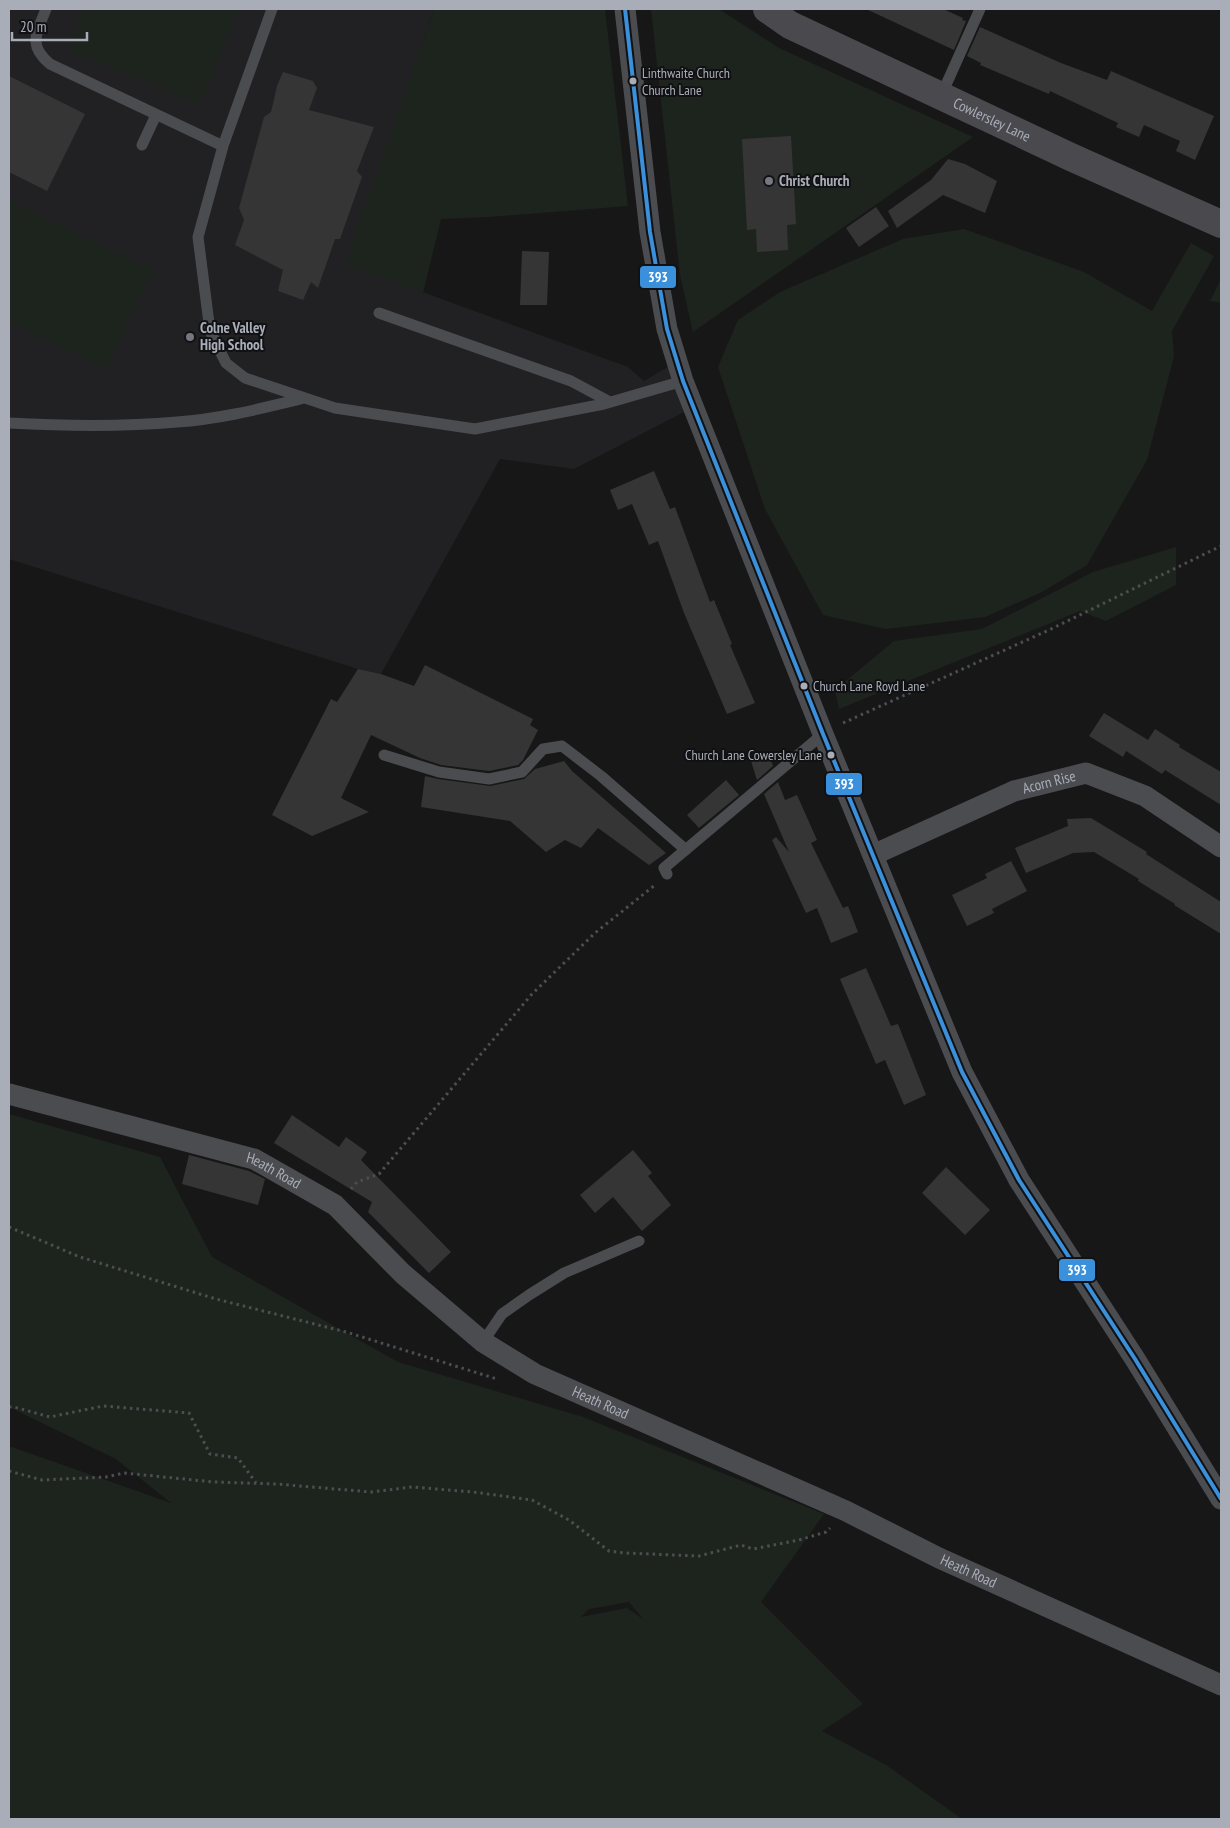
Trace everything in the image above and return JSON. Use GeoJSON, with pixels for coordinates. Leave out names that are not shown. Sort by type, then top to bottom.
{"type":"FeatureCollection","features":[{"type":"Feature","properties":{"kind":"street"},"geometry":{"type":"LineString","coordinates":[[625,9],[650,232],[667,329],[683,381],[823,734],[962,1072],[1015,1171],[1221,1499]]}},
{"type":"Feature","properties":{"kind":"street","name":"Cowlersley Lane"},"geometry":{"type":"LineString","coordinates":[[767,9],[790,25],[1073,158],[1221,224]]}},
{"type":"Feature","properties":{"kind":"street","name":"Acorn Rise"},"geometry":{"type":"LineString","coordinates":[[873,855],[1014,791],[1086,773],[1145,796],[1221,847]]}},
{"type":"Feature","properties":{"kind":"street","name":"Heath Road"},"geometry":{"type":"LineString","coordinates":[[9,1094],[254,1158],[334,1205],[403,1274],[483,1342],[535,1374],[846,1510],[939,1558],[1221,1686]]}},
{"type":"Feature","properties":{"kind":"lane"},"geometry":{"type":"LineString","coordinates":[[46,9],[34,38],[40,56],[50,64],[223,146]]}},
{"type":"Feature","properties":{"kind":"lane"},"geometry":{"type":"LineString","coordinates":[[272,9],[223,146],[198,237],[210,330],[226,363],[245,378],[335,408],[475,429],[610,402],[683,381]]}},
{"type":"Feature","properties":{"kind":"lane"},"geometry":{"type":"LineString","coordinates":[[941,96],[980,9]]}},
{"type":"Feature","properties":{"kind":"lane"},"geometry":{"type":"LineString","coordinates":[[142,145],[156,115]]}},
{"type":"Feature","properties":{"kind":"lane"},"geometry":{"type":"LineString","coordinates":[[379,312],[571,382],[610,402]]}},
{"type":"Feature","properties":{"kind":"lane"},"geometry":{"type":"LineString","coordinates":[[9,424],[99,426],[178,422],[238,414],[305,398]]}},
{"type":"Feature","properties":{"kind":"lane"},"geometry":{"type":"LineString","coordinates":[[667,874],[664,868],[823,734]]}},
{"type":"Feature","properties":{"kind":"lane"},"geometry":{"type":"LineString","coordinates":[[384,756],[440,772],[489,779],[522,772],[543,749],[562,746],[601,776],[686,850]]}},
{"type":"Feature","properties":{"kind":"lane"},"geometry":{"type":"LineString","coordinates":[[483,1342],[502,1314],[529,1295],[564,1273],[639,1241]]}},
{"type":"Feature","properties":{"kind":"path"},"geometry":{"type":"LineString","coordinates":[[823,734],[841,724],[1049,630],[1221,546]]}},
{"type":"Feature","properties":{"kind":"path"},"geometry":{"type":"LineString","coordinates":[[334,1205],[358,1182],[379,1174],[532,994],[595,933],[648,892],[667,874]]}},
{"type":"Feature","properties":{"kind":"path"},"geometry":{"type":"LineString","coordinates":[[9,1227],[80,1257],[198,1294],[346,1332],[496,1379],[535,1374]]}},
{"type":"Feature","properties":{"kind":"path"},"geometry":{"type":"LineString","coordinates":[[9,1407],[50,1417],[103,1406],[189,1413],[210,1454],[238,1458],[256,1483]]}},
{"type":"Feature","properties":{"kind":"path"},"geometry":{"type":"LineString","coordinates":[[9,1471],[42,1480],[106,1477],[124,1473],[214,1482],[256,1483],[371,1492],[412,1487],[473,1492],[532,1500],[569,1520],[609,1551],[625,1553],[699,1556],[741,1544],[753,1549],[799,1540],[826,1532],[846,1510]]}},
{"type":"Feature","properties":{"kind":"shaded area","name":"Colne Valley High School"},"geometry":{"type":"Polygon","coordinates":[[[9,9],[434,9],[346,264],[628,367],[644,381],[671,365],[686,411],[574,469],[500,459],[381,674],[358,669],[9,559],[9,9]]]}},
{"type":"Feature","properties":{"kind":"shaded area"},"geometry":{"type":"Polygon","coordinates":[[[84,9],[239,9],[200,104],[68,50],[84,9]]]}},
{"type":"Feature","properties":{"kind":"shaded area"},"geometry":{"type":"Polygon","coordinates":[[[434,9],[605,9],[628,206],[441,219],[423,293],[345,264],[434,9]]]}},
{"type":"Feature","properties":{"kind":"shaded area"},"geometry":{"type":"Polygon","coordinates":[[[651,9],[719,9],[779,48],[973,137],[693,332],[680,275],[651,9]]]}},
{"type":"Feature","properties":{"kind":"shaded area"},"geometry":{"type":"Polygon","coordinates":[[[9,201],[153,270],[106,369],[9,322],[9,201]]]}},
{"type":"Feature","properties":{"kind":"shaded area"},"geometry":{"type":"Polygon","coordinates":[[[964,229],[1084,272],[1152,311],[1191,243],[1214,256],[1172,331],[1174,356],[1147,460],[1087,565],[1042,592],[985,617],[886,629],[823,615],[765,509],[718,367],[738,320],[780,292],[903,239],[964,229]]]}},
{"type":"Feature","properties":{"kind":"shaded area"},"geometry":{"type":"Polygon","coordinates":[[[1221,279],[1221,303],[1210,301],[1221,279]]]}},
{"type":"Feature","properties":{"kind":"shaded area"},"geometry":{"type":"Polygon","coordinates":[[[1176,547],[1176,585],[1106,621],[1080,611],[839,709],[835,690],[894,641],[982,629],[1093,572],[1176,547]]]}},
{"type":"Feature","properties":{"kind":"shaded area"},"geometry":{"type":"Polygon","coordinates":[[[9,1114],[160,1157],[212,1257],[398,1362],[583,1417],[824,1514],[761,1602],[863,1704],[822,1731],[886,1765],[962,1819],[9,1819],[9,1446],[171,1503],[116,1459],[9,1407],[9,1114]],[[629,1602],[589,1609],[581,1617],[627,1608],[644,1620],[629,1602]]]}},
{"type":"Feature","properties":{"kind":"building"},"geometry":{"type":"Polygon","coordinates":[[[866,9],[943,9],[966,21],[954,50],[866,9]]]}},
{"type":"Feature","properties":{"kind":"building"},"geometry":{"type":"Polygon","coordinates":[[[980,27],[1061,63],[1107,80],[1111,71],[1214,116],[1195,160],[1176,151],[1180,141],[1144,125],[1139,137],[1116,127],[1118,123],[1050,91],[1049,94],[980,65],[981,63],[967,56],[980,27]]]}},
{"type":"Feature","properties":{"kind":"building"},"geometry":{"type":"Polygon","coordinates":[[[283,72],[313,81],[317,88],[309,110],[374,127],[357,171],[362,177],[340,239],[335,239],[318,288],[311,282],[303,300],[278,291],[283,270],[235,245],[244,220],[239,208],[264,117],[271,112],[277,86],[283,72]]]}},
{"type":"Feature","properties":{"kind":"building"},"geometry":{"type":"Polygon","coordinates":[[[9,76],[85,114],[47,191],[9,172],[9,76]]]}},
{"type":"Feature","properties":{"kind":"building","name":"Christ Church"},"geometry":{"type":"Polygon","coordinates":[[[791,136],[796,224],[787,225],[788,250],[757,252],[756,229],[747,230],[742,139],[791,136]]]}},
{"type":"Feature","properties":{"kind":"building"},"geometry":{"type":"Polygon","coordinates":[[[948,159],[965,164],[997,181],[985,213],[943,195],[897,228],[888,211],[931,180],[948,159]]]}},
{"type":"Feature","properties":{"kind":"building"},"geometry":{"type":"Polygon","coordinates":[[[876,207],[889,226],[859,247],[846,228],[876,207]]]}},
{"type":"Feature","properties":{"kind":"building"},"geometry":{"type":"Polygon","coordinates":[[[522,251],[549,252],[547,305],[520,305],[522,251]]]}},
{"type":"Feature","properties":{"kind":"building"},"geometry":{"type":"Polygon","coordinates":[[[654,471],[670,509],[675,507],[710,602],[714,600],[732,644],[730,645],[755,703],[727,714],[684,613],[658,541],[649,545],[632,504],[618,510],[610,490],[654,471]]]}},
{"type":"Feature","properties":{"kind":"building"},"geometry":{"type":"Polygon","coordinates":[[[425,665],[533,719],[530,725],[538,730],[523,760],[518,765],[489,771],[441,765],[420,758],[371,735],[341,798],[369,812],[312,836],[272,815],[331,699],[337,702],[358,669],[381,674],[414,686],[425,665]]]}},
{"type":"Feature","properties":{"kind":"building"},"geometry":{"type":"Polygon","coordinates":[[[1104,713],[1148,740],[1155,729],[1180,745],[1179,747],[1221,772],[1221,805],[1165,770],[1162,774],[1126,751],[1123,757],[1089,736],[1104,713]]]}},
{"type":"Feature","properties":{"kind":"building"},"geometry":{"type":"Polygon","coordinates":[[[768,751],[773,766],[757,780],[750,758],[768,751]]]}},
{"type":"Feature","properties":{"kind":"building"},"geometry":{"type":"Polygon","coordinates":[[[564,761],[572,771],[666,853],[649,865],[598,828],[581,848],[565,840],[546,852],[510,821],[421,807],[425,776],[490,786],[524,779],[535,769],[564,761]]]}},
{"type":"Feature","properties":{"kind":"building"},"geometry":{"type":"Polygon","coordinates":[[[726,780],[739,795],[699,828],[687,815],[726,780]]]}},
{"type":"Feature","properties":{"kind":"building"},"geometry":{"type":"Polygon","coordinates":[[[778,782],[785,800],[797,795],[817,840],[811,843],[843,908],[848,906],[858,932],[831,943],[817,908],[806,913],[772,840],[776,837],[789,852],[764,794],[778,782]]]}},
{"type":"Feature","properties":{"kind":"building"},"geometry":{"type":"Polygon","coordinates":[[[1091,818],[1147,852],[1146,854],[1221,902],[1221,934],[1138,881],[1139,879],[1094,852],[1073,853],[1026,873],[1015,848],[1068,826],[1067,819],[1091,818]]]}},
{"type":"Feature","properties":{"kind":"building"},"geometry":{"type":"Polygon","coordinates":[[[1011,861],[1027,891],[992,909],[994,913],[967,926],[952,895],[987,878],[985,874],[1011,861]]]}},
{"type":"Feature","properties":{"kind":"building"},"geometry":{"type":"Polygon","coordinates":[[[866,968],[891,1026],[898,1024],[926,1095],[904,1105],[885,1060],[876,1064],[840,979],[866,968]]]}},
{"type":"Feature","properties":{"kind":"building"},"geometry":{"type":"Polygon","coordinates":[[[292,1115],[339,1147],[346,1137],[367,1152],[361,1160],[451,1252],[429,1273],[368,1212],[372,1202],[274,1143],[292,1115]]]}},
{"type":"Feature","properties":{"kind":"building"},"geometry":{"type":"Polygon","coordinates":[[[633,1150],[652,1173],[648,1176],[671,1205],[642,1231],[613,1197],[595,1213],[580,1195],[633,1150]]]}},
{"type":"Feature","properties":{"kind":"building"},"geometry":{"type":"Polygon","coordinates":[[[189,1155],[249,1171],[265,1179],[258,1205],[182,1184],[189,1155]]]}},
{"type":"Feature","properties":{"kind":"building"},"geometry":{"type":"Polygon","coordinates":[[[946,1167],[990,1210],[965,1235],[922,1193],[946,1167]]]}},
{"type":"Feature","properties":{"kind":"transit line","name":"393"},"geometry":{"type":"LineString","coordinates":[[625,9],[650,232],[667,329],[683,381],[823,734],[962,1072],[1019,1180],[1135,1359],[1221,1499]]}},
{"type":"Feature","properties":{"kind":"place","name":"Linthwaite Church Church Lane"},"geometry":{"type":"Point","coordinates":[633,81]}},
{"type":"Feature","properties":{"kind":"place","name":"Christ Church"},"geometry":{"type":"Point","coordinates":[769,181]}},
{"type":"Feature","properties":{"kind":"place","name":"Colne Valley High School"},"geometry":{"type":"Point","coordinates":[190,337]}},
{"type":"Feature","properties":{"kind":"place","name":"Church Lane Royd Lane"},"geometry":{"type":"Point","coordinates":[804,686]}},
{"type":"Feature","properties":{"kind":"place","name":"Church Lane Cowersley Lane"},"geometry":{"type":"Point","coordinates":[831,755]}}]}
